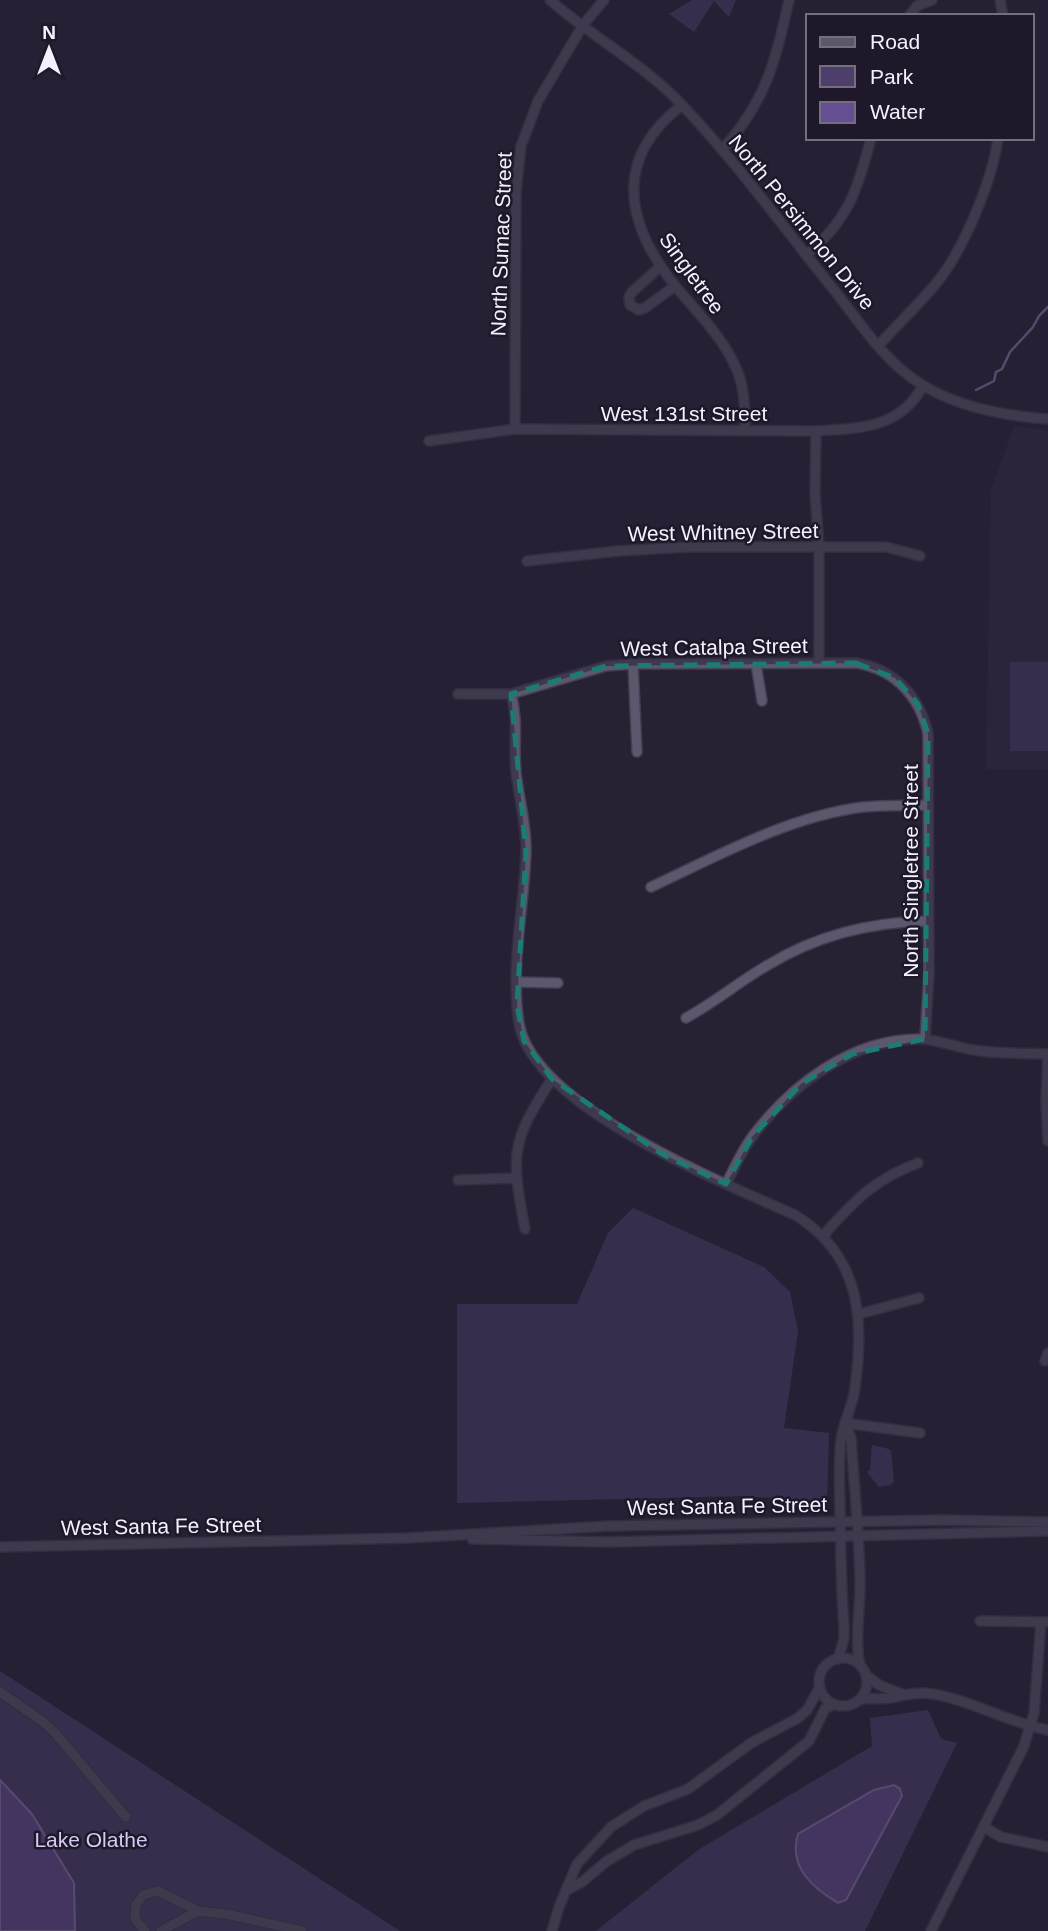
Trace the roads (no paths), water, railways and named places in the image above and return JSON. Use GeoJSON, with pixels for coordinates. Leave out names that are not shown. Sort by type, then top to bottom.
{"type":"FeatureCollection","features":[{"type":"Feature","properties":{"kind":"street","name":"North Persimmon Drive"},"geometry":{"type":"LineString","coordinates":[[550,0],[631,59],[682,105],[904,373],[923,386],[958,402],[1048,419]]}},
{"type":"Feature","properties":{"kind":"street","name":"North Sumac Street"},"geometry":{"type":"LineString","coordinates":[[515,429],[516,192],[521,146],[538,101],[583,25],[604,0]]}},
{"type":"Feature","properties":{"kind":"street"},"geometry":{"type":"LineString","coordinates":[[722,150],[749,117],[761,96],[778,52],[789,0]]}},
{"type":"Feature","properties":{"kind":"street"},"geometry":{"type":"LineString","coordinates":[[911,14],[917,6],[932,0]]}},
{"type":"Feature","properties":{"kind":"street","name":"Singletree"},"geometry":{"type":"LineString","coordinates":[[682,105],[673,111],[648,142],[637,161],[634,204],[639,225],[661,266],[719,339],[736,367],[741,383],[745,431]]}},
{"type":"Feature","properties":{"kind":"street"},"geometry":{"type":"LineString","coordinates":[[806,255],[842,218],[860,184],[871,140]]}},
{"type":"Feature","properties":{"kind":"street"},"geometry":{"type":"LineString","coordinates":[[879,345],[936,284],[972,223],[996,155],[998,140]]}},
{"type":"Feature","properties":{"kind":"street"},"geometry":{"type":"LineString","coordinates":[[661,266],[632,292],[629,297],[630,305],[639,310],[645,308],[676,286]]}},
{"type":"Feature","properties":{"kind":"street","name":"West 131st Street"},"geometry":{"type":"LineString","coordinates":[[429,441],[515,429],[816,431],[865,428],[898,416],[923,386]]}},
{"type":"Feature","properties":{"kind":"street"},"geometry":{"type":"LineString","coordinates":[[816,431],[819,663]]}},
{"type":"Feature","properties":{"kind":"street","name":"West Whitney Street"},"geometry":{"type":"LineString","coordinates":[[527,561],[688,547],[886,547],[919,556]]}},
{"type":"Feature","properties":{"kind":"street","name":"West Catalpa Street"},"geometry":{"type":"LineString","coordinates":[[458,694],[511,694],[606,666],[856,663],[880,669],[895,678],[918,704]]}},
{"type":"Feature","properties":{"kind":"street"},"geometry":{"type":"LineString","coordinates":[[633,664],[637,752]]}},
{"type":"Feature","properties":{"kind":"street"},"geometry":{"type":"LineString","coordinates":[[756,664],[762,701]]}},
{"type":"Feature","properties":{"kind":"street"},"geometry":{"type":"LineString","coordinates":[[511,694],[516,711],[515,763],[526,852],[517,982],[519,1025],[531,1056],[552,1079],[662,1154],[795,1215],[824,1237],[846,1267],[857,1298],[859,1333],[854,1395],[841,1438],[840,1522],[844,1639],[838,1658]]}},
{"type":"Feature","properties":{"kind":"street","name":"North Singletree Street"},"geometry":{"type":"LineString","coordinates":[[918,704],[929,734],[925,1039]]}},
{"type":"Feature","properties":{"kind":"street"},"geometry":{"type":"LineString","coordinates":[[651,887],[732,849],[823,815],[863,807],[928,806]]}},
{"type":"Feature","properties":{"kind":"street"},"geometry":{"type":"LineString","coordinates":[[686,1018],[713,1003],[766,966],[815,941],[867,926],[902,921],[928,921]]}},
{"type":"Feature","properties":{"kind":"street"},"geometry":{"type":"LineString","coordinates":[[517,982],[558,983]]}},
{"type":"Feature","properties":{"kind":"street"},"geometry":{"type":"LineString","coordinates":[[726,1184],[752,1137],[786,1098],[809,1079],[833,1063],[873,1047],[907,1039],[925,1039],[976,1051],[1048,1055],[1048,1141]]}},
{"type":"Feature","properties":{"kind":"street"},"geometry":{"type":"LineString","coordinates":[[525,1229],[515,1178],[515,1162],[521,1130],[533,1106],[552,1079]]}},
{"type":"Feature","properties":{"kind":"street"},"geometry":{"type":"LineString","coordinates":[[824,1237],[867,1190],[895,1171],[919,1163]]}},
{"type":"Feature","properties":{"kind":"street"},"geometry":{"type":"LineString","coordinates":[[458,1180],[515,1178]]}},
{"type":"Feature","properties":{"kind":"street"},"geometry":{"type":"LineString","coordinates":[[859,1314],[919,1298]]}},
{"type":"Feature","properties":{"kind":"street"},"geometry":{"type":"LineString","coordinates":[[845,1423],[920,1433]]}},
{"type":"Feature","properties":{"kind":"street"},"geometry":{"type":"LineString","coordinates":[[845,1423],[851,1438],[859,1537],[857,1653],[867,1676],[879,1685],[902,1694],[940,1695],[1030,1727],[1048,1730]]}},
{"type":"Feature","properties":{"kind":"street","name":"West Santa Fe Street"},"geometry":{"type":"LineString","coordinates":[[0,1547],[407,1538],[609,1526],[955,1520],[1048,1522]]}},
{"type":"Feature","properties":{"kind":"street","name":"West Santa Fe Street"},"geometry":{"type":"LineString","coordinates":[[407,1538],[609,1542],[1048,1531]]}},
{"type":"Feature","properties":{"kind":"street"},"geometry":{"type":"LineString","coordinates":[[931,1931],[1016,1765],[1034,1713],[1044,1622],[980,1622]]}},
{"type":"Feature","properties":{"kind":"street"},"geometry":{"type":"LineString","coordinates":[[552,1931],[577,1864],[611,1828],[644,1806],[688,1789],[751,1744],[798,1718],[807,1710],[820,1688],[821,1673],[831,1661],[838,1658],[853,1660],[860,1665]]}},
{"type":"Feature","properties":{"kind":"street"},"geometry":{"type":"LineString","coordinates":[[859,1700],[867,1688],[867,1676]]}},
{"type":"Feature","properties":{"kind":"street"},"geometry":{"type":"LineString","coordinates":[[820,1688],[834,1704],[850,1705],[869,1697],[890,1698],[902,1694]]}},
{"type":"Feature","properties":{"kind":"street"},"geometry":{"type":"LineString","coordinates":[[0,1692],[55,1733],[126,1817]]}},
{"type":"Feature","properties":{"kind":"street"},"geometry":{"type":"LineString","coordinates":[[567,1890],[634,1845],[698,1825],[717,1815],[809,1741],[825,1709],[834,1704]]}},
{"type":"Feature","properties":{"kind":"street"},"geometry":{"type":"LineString","coordinates":[[984,1827],[1001,1837],[1048,1847]]}},
{"type":"Feature","properties":{"kind":"street"},"geometry":{"type":"LineString","coordinates":[[145,1931],[138,1925],[135,1911],[138,1899],[149,1892],[158,1891],[198,1911],[230,1915],[302,1931]]}},
{"type":"Feature","properties":{"kind":"street"},"geometry":{"type":"LineString","coordinates":[[161,1931],[198,1911]]}},
{"type":"Feature","properties":{"kind":"water","name":"Lake Olathe"},"geometry":{"type":"Polygon","coordinates":[[[0,1780],[32,1814],[74,1883],[75,1931],[0,1931],[0,1780]]]}},
{"type":"Feature","properties":{"kind":"water"},"geometry":{"type":"Polygon","coordinates":[[[894,1785],[900,1789],[902,1796],[846,1900],[838,1903],[820,1891],[805,1875],[797,1857],[798,1834],[874,1790],[894,1785]]]}},
{"type":"Feature","properties":{"kind":"waterway"},"geometry":{"type":"LineString","coordinates":[[976,390],[994,381],[996,372],[1002,369],[1010,352],[1048,307]]}}]}
